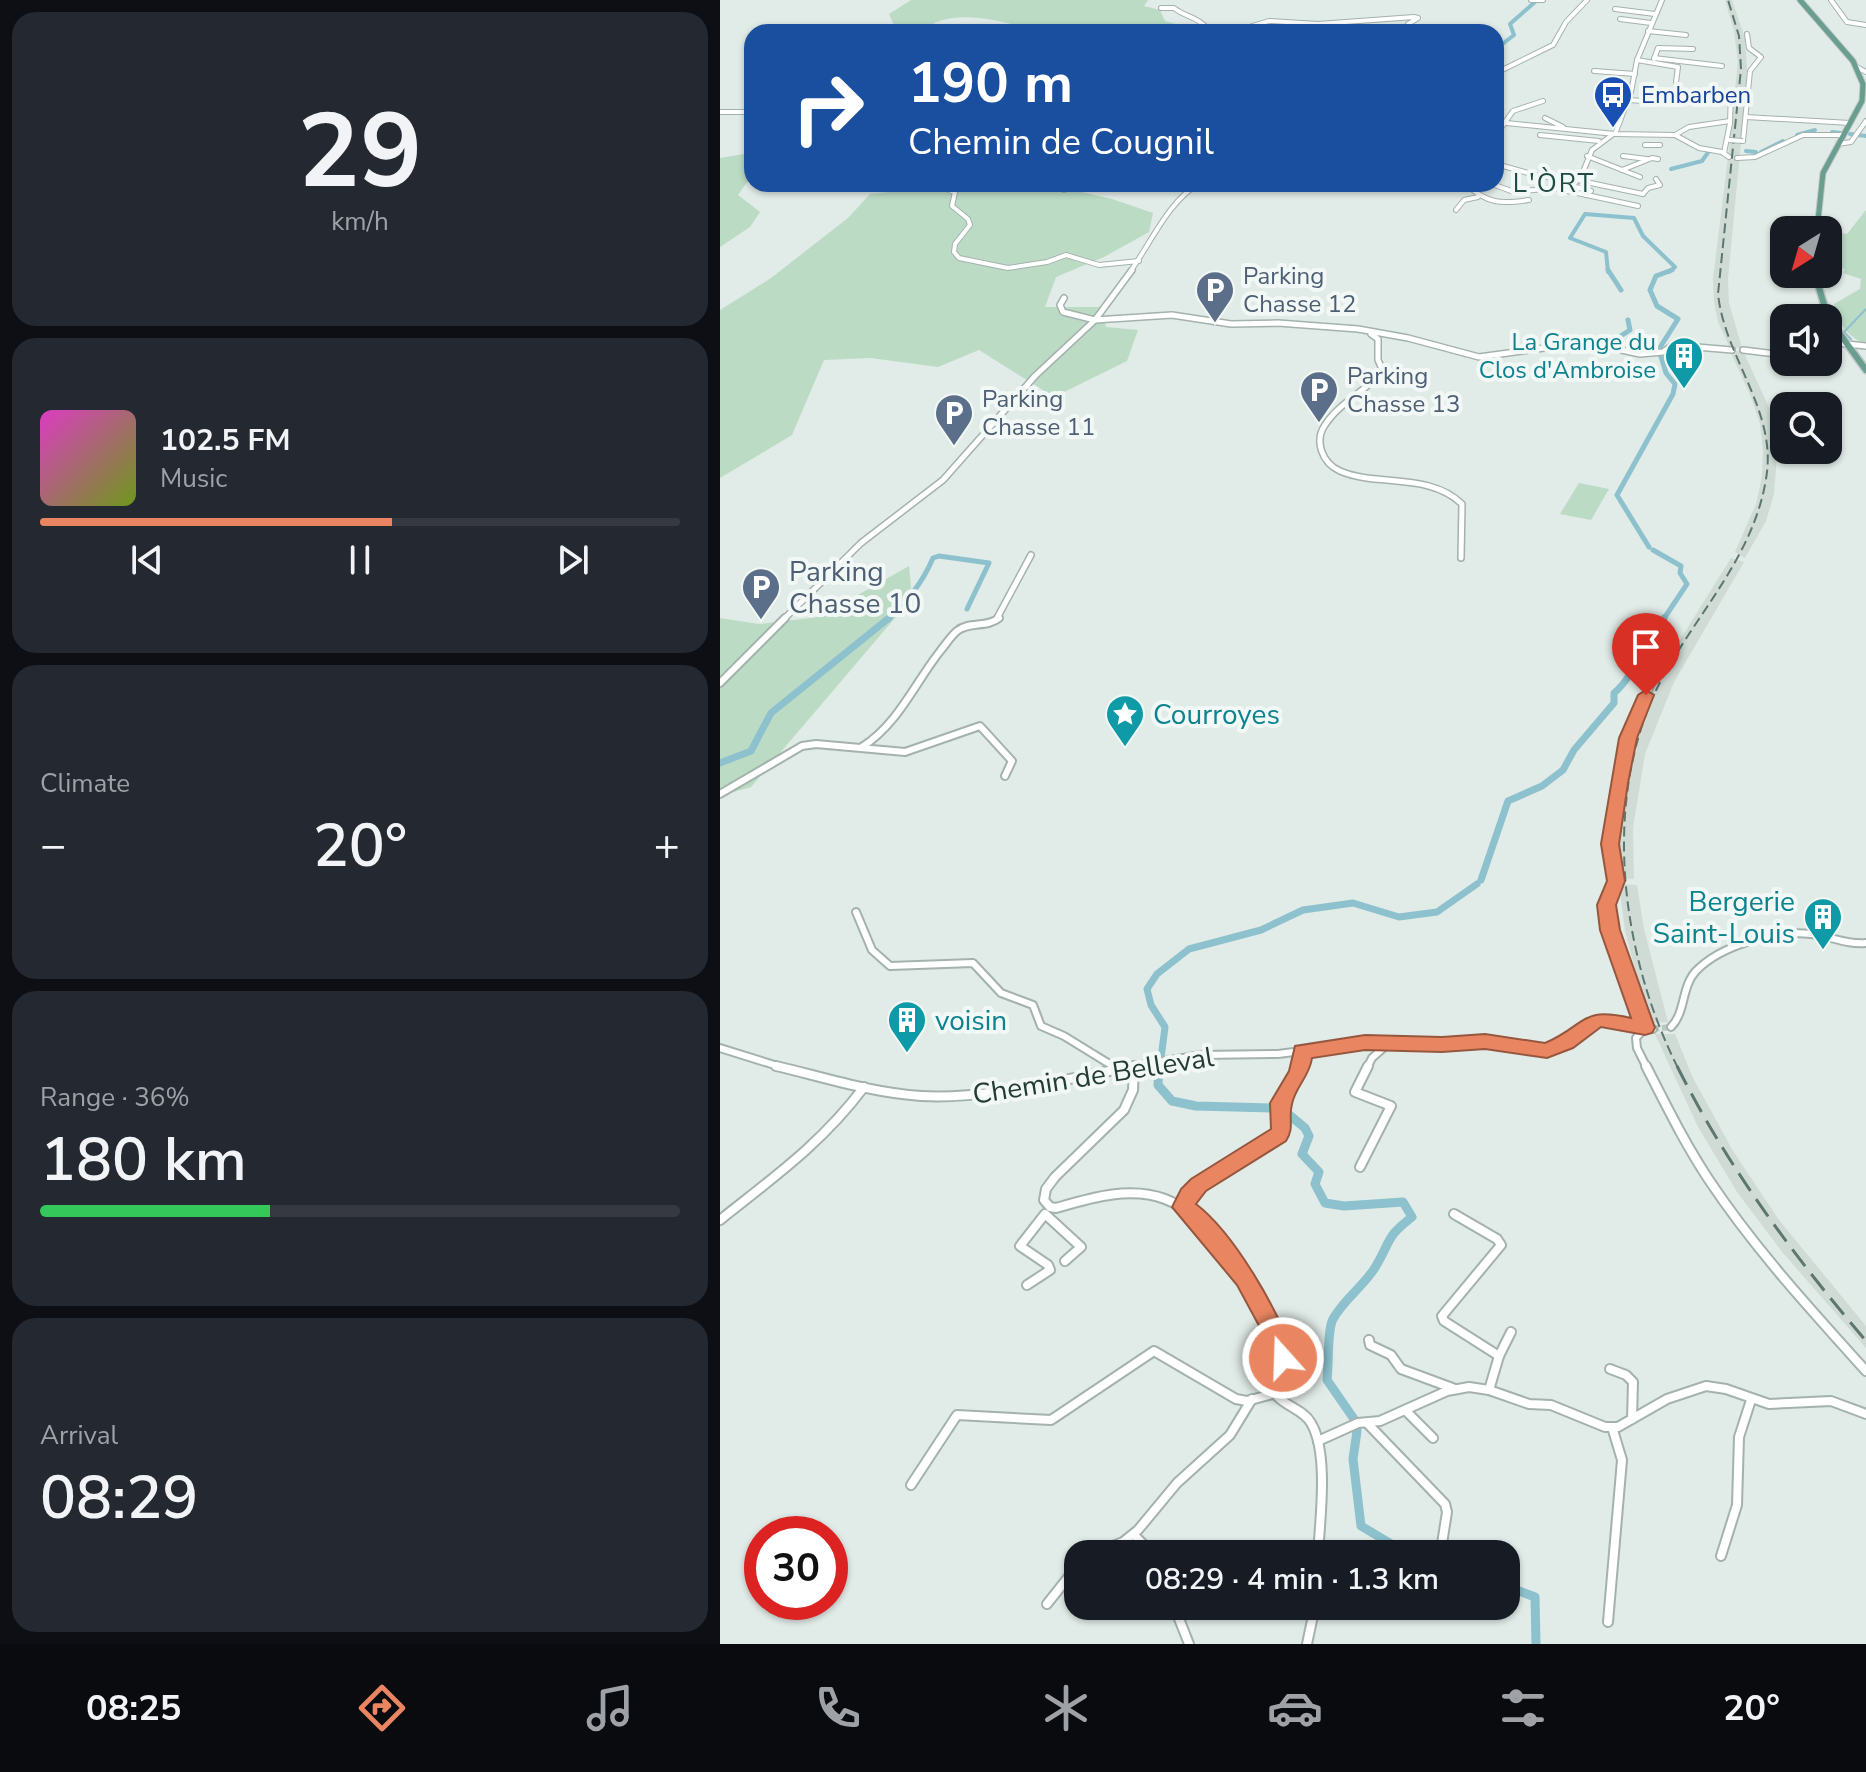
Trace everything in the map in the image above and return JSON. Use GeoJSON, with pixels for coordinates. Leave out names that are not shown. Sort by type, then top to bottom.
{"type":"FeatureCollection","features":[{"type":"Feature","properties":{"kind":"main road"},"geometry":{"type":"LineString","coordinates":[[1800,0],[1857,67],[1862,78],[1863,95],[1822,177],[1818,216]]}},
{"type":"Feature","properties":{"kind":"main road"},"geometry":{"type":"LineString","coordinates":[[1842,338],[1866,371]]}},
{"type":"Feature","properties":{"kind":"main road"},"geometry":{"type":"LineString","coordinates":[[1842,339],[1866,371]]}},
{"type":"Feature","properties":{"kind":"street"},"geometry":{"type":"LineString","coordinates":[[1531,0],[1543,0]]}},
{"type":"Feature","properties":{"kind":"street"},"geometry":{"type":"LineString","coordinates":[[1504,71],[1553,45],[1566,22],[1587,0]]}},
{"type":"Feature","properties":{"kind":"street"},"geometry":{"type":"LineString","coordinates":[[1579,180],[1585,173],[1587,156],[1600,141],[1615,134],[1629,100],[1637,60],[1662,0]]}},
{"type":"Feature","properties":{"kind":"street"},"geometry":{"type":"LineString","coordinates":[[1831,0],[1847,22],[1866,25]]}},
{"type":"Feature","properties":{"kind":"street"},"geometry":{"type":"LineString","coordinates":[[1161,8],[1174,8],[1206,24]]}},
{"type":"Feature","properties":{"kind":"street"},"geometry":{"type":"LineString","coordinates":[[1615,9],[1655,14]]}},
{"type":"Feature","properties":{"kind":"street"},"geometry":{"type":"LineString","coordinates":[[1260,24],[1269,21],[1318,24],[1336,20],[1357,22],[1418,18],[1408,24]]}},
{"type":"Feature","properties":{"kind":"street"},"geometry":{"type":"LineString","coordinates":[[1620,19],[1651,23]]}},
{"type":"Feature","properties":{"kind":"street"},"geometry":{"type":"LineString","coordinates":[[1648,31],[1686,35]]}},
{"type":"Feature","properties":{"kind":"street"},"geometry":{"type":"LineString","coordinates":[[1728,140],[1745,140],[1750,71],[1761,57],[1749,48],[1747,34]]}},
{"type":"Feature","properties":{"kind":"street"},"geometry":{"type":"LineString","coordinates":[[1654,60],[1658,48],[1686,49]]}},
{"type":"Feature","properties":{"kind":"street"},"geometry":{"type":"LineString","coordinates":[[1637,60],[1722,66]]}},
{"type":"Feature","properties":{"kind":"street"},"geometry":{"type":"LineString","coordinates":[[1654,60],[1678,67],[1676,82]]}},
{"type":"Feature","properties":{"kind":"street"},"geometry":{"type":"LineString","coordinates":[[1857,67],[1866,72]]}},
{"type":"Feature","properties":{"kind":"street"},"geometry":{"type":"LineString","coordinates":[[1594,71],[1635,74]]}},
{"type":"Feature","properties":{"kind":"street"},"geometry":{"type":"LineString","coordinates":[[1675,135],[1699,148],[1727,155],[1731,94]]}},
{"type":"Feature","properties":{"kind":"street"},"geometry":{"type":"LineString","coordinates":[[1629,100],[1671,103]]}},
{"type":"Feature","properties":{"kind":"street"},"geometry":{"type":"LineString","coordinates":[[1504,126],[1514,110],[1543,101]]}},
{"type":"Feature","properties":{"kind":"street"},"geometry":{"type":"LineString","coordinates":[[720,112],[744,112]]}},
{"type":"Feature","properties":{"kind":"street"},"geometry":{"type":"LineString","coordinates":[[1746,117],[1850,123],[1866,118]]}},
{"type":"Feature","properties":{"kind":"street"},"geometry":{"type":"LineString","coordinates":[[1545,118],[1567,129]]}},
{"type":"Feature","properties":{"kind":"street"},"geometry":{"type":"LineString","coordinates":[[1838,144],[1851,142],[1866,118]]}},
{"type":"Feature","properties":{"kind":"street"},"geometry":{"type":"LineString","coordinates":[[1504,123],[1662,136],[1675,135],[1689,127],[1730,121]]}},
{"type":"Feature","properties":{"kind":"street"},"geometry":{"type":"LineString","coordinates":[[1540,135],[1600,141]]}},
{"type":"Feature","properties":{"kind":"street"},"geometry":{"type":"LineString","coordinates":[[1737,158],[1759,159],[1785,141],[1803,135],[1843,135]]}},
{"type":"Feature","properties":{"kind":"street"},"geometry":{"type":"LineString","coordinates":[[1645,145],[1660,146],[1662,136]]}},
{"type":"Feature","properties":{"kind":"street"},"geometry":{"type":"LineString","coordinates":[[1587,156],[1640,177]]}},
{"type":"Feature","properties":{"kind":"street"},"geometry":{"type":"LineString","coordinates":[[1623,156],[1658,159]]}},
{"type":"Feature","properties":{"kind":"street"},"geometry":{"type":"LineString","coordinates":[[1622,170],[1648,159]]}},
{"type":"Feature","properties":{"kind":"street"},"geometry":{"type":"LineString","coordinates":[[1504,166],[1642,196],[1648,188],[1660,185],[1656,179]]}},
{"type":"Feature","properties":{"kind":"street"},"geometry":{"type":"LineString","coordinates":[[1554,188],[1564,180]]}},
{"type":"Feature","properties":{"kind":"street"},"geometry":{"type":"LineString","coordinates":[[1572,186],[1591,191],[1586,195]]}},
{"type":"Feature","properties":{"kind":"street"},"geometry":{"type":"LineString","coordinates":[[1504,191],[1518,193],[1538,187],[1554,188],[1638,206]]}},
{"type":"Feature","properties":{"kind":"street"},"geometry":{"type":"LineString","coordinates":[[955,192],[952,206],[968,219],[970,225],[955,244],[954,252],[959,258],[1008,268],[1042,264],[1066,255],[1099,265],[1139,261]]}},
{"type":"Feature","properties":{"kind":"street"},"geometry":{"type":"LineString","coordinates":[[720,683],[861,543],[943,480],[1035,376],[1095,320],[1153,241],[1168,211],[1186,192]]}},
{"type":"Feature","properties":{"kind":"street"},"geometry":{"type":"LineString","coordinates":[[1473,192],[1478,197]]}},
{"type":"Feature","properties":{"kind":"street"},"geometry":{"type":"LineString","coordinates":[[1456,210],[1464,200],[1478,197],[1509,203],[1529,200]]}},
{"type":"Feature","properties":{"kind":"street"},"geometry":{"type":"LineString","coordinates":[[1064,298],[1060,305],[1063,312],[1095,320],[1172,315],[1231,324],[1296,324],[1408,338],[1479,357],[1564,344],[1599,345],[1640,354],[1663,352],[1673,345],[1732,350]]}},
{"type":"Feature","properties":{"kind":"street"},"geometry":{"type":"LineString","coordinates":[[1365,331],[1378,339],[1378,360],[1383,371],[1335,411],[1319,436],[1320,450],[1333,468],[1343,472],[1442,490],[1459,498],[1462,504],[1461,558]]}},
{"type":"Feature","properties":{"kind":"street"},"geometry":{"type":"LineString","coordinates":[[1845,342],[1866,346]]}},
{"type":"Feature","properties":{"kind":"street"},"geometry":{"type":"LineString","coordinates":[[1743,350],[1770,353]]}},
{"type":"Feature","properties":{"kind":"street"},"geometry":{"type":"LineString","coordinates":[[861,748],[882,734],[894,721],[932,662],[957,631],[993,623],[999,618],[1031,555]]}},
{"type":"Feature","properties":{"kind":"street"},"geometry":{"type":"LineString","coordinates":[[1655,674],[1628,738],[1610,844],[1616,881],[1607,905],[1610,930],[1649,1028],[1636,1038],[1637,1048],[1691,1151],[1733,1212],[1796,1292],[1866,1371]]}},
{"type":"Feature","properties":{"kind":"street"},"geometry":{"type":"LineString","coordinates":[[720,794],[802,746],[905,752],[980,726],[1012,761],[1005,776]]}},
{"type":"Feature","properties":{"kind":"street"},"geometry":{"type":"LineString","coordinates":[[856,912],[869,946],[881,962],[890,966],[973,963],[1001,993],[1033,1005],[1041,1026],[1064,1036],[1119,1070]]}},
{"type":"Feature","properties":{"kind":"street"},"geometry":{"type":"LineString","coordinates":[[1671,1027],[1679,1018],[1682,993],[1689,978],[1704,964],[1725,953],[1797,933],[1854,944],[1866,943]]}},
{"type":"Feature","properties":{"kind":"street","name":"Chemin de Belleval"},"geometry":{"type":"LineString","coordinates":[[720,1048],[757,1062],[864,1087],[920,1096],[968,1095],[1201,1055],[1302,1052],[1351,1044],[1389,1043],[1485,1042],[1547,1051],[1566,1043],[1596,1021],[1606,1019],[1649,1028]]}},
{"type":"Feature","properties":{"kind":"street"},"geometry":{"type":"LineString","coordinates":[[1360,1167],[1391,1106],[1355,1092],[1372,1058],[1389,1043]]}},
{"type":"Feature","properties":{"kind":"street"},"geometry":{"type":"LineString","coordinates":[[1183,1207],[1198,1185],[1278,1135],[1282,1129],[1281,1103],[1300,1072],[1302,1052]]}},
{"type":"Feature","properties":{"kind":"street"},"geometry":{"type":"LineString","coordinates":[[1134,1067],[1133,1090],[1124,1110],[1055,1177],[1046,1189],[1044,1200],[1050,1207],[1056,1208],[1101,1195],[1123,1193],[1154,1197],[1183,1207],[1196,1217],[1245,1278],[1275,1334],[1283,1358],[1276,1393],[1287,1407],[1309,1419],[1318,1441],[1318,1540]]}},
{"type":"Feature","properties":{"kind":"street"},"geometry":{"type":"LineString","coordinates":[[720,1220],[818,1141],[864,1087]]}},
{"type":"Feature","properties":{"kind":"street"},"geometry":{"type":"LineString","coordinates":[[1027,1285],[1050,1270],[1048,1265],[1020,1246],[1045,1214],[1081,1247],[1065,1261]]}},
{"type":"Feature","properties":{"kind":"street"},"geometry":{"type":"LineString","coordinates":[[1454,1214],[1497,1239],[1501,1245],[1443,1318],[1499,1356]]}},
{"type":"Feature","properties":{"kind":"street"},"geometry":{"type":"LineString","coordinates":[[1489,1390],[1499,1356],[1511,1332]]}},
{"type":"Feature","properties":{"kind":"street"},"geometry":{"type":"LineString","coordinates":[[1369,1340],[1370,1345],[1394,1357],[1401,1369],[1456,1390]]}},
{"type":"Feature","properties":{"kind":"street"},"geometry":{"type":"LineString","coordinates":[[911,1485],[957,1415],[1051,1420],[1062,1416],[1154,1351],[1236,1399],[1276,1393]]}},
{"type":"Feature","properties":{"kind":"street"},"geometry":{"type":"LineString","coordinates":[[1610,1369],[1626,1375],[1633,1382],[1632,1419]]}},
{"type":"Feature","properties":{"kind":"street"},"geometry":{"type":"LineString","coordinates":[[1318,1441],[1358,1423],[1367,1423],[1469,1387],[1489,1390],[1529,1404],[1551,1405],[1575,1413],[1591,1423],[1612,1427],[1691,1389],[1708,1386],[1776,1405],[1830,1399],[1847,1403],[1866,1414]]}},
{"type":"Feature","properties":{"kind":"street"},"geometry":{"type":"LineString","coordinates":[[1126,1540],[1177,1482],[1216,1449],[1243,1418],[1252,1399]]}},
{"type":"Feature","properties":{"kind":"street"},"geometry":{"type":"LineString","coordinates":[[1721,1556],[1737,1505],[1739,1437],[1751,1400]]}},
{"type":"Feature","properties":{"kind":"street"},"geometry":{"type":"LineString","coordinates":[[1405,1410],[1433,1438]]}},
{"type":"Feature","properties":{"kind":"street"},"geometry":{"type":"LineString","coordinates":[[1367,1423],[1445,1504],[1447,1512],[1443,1540]]}},
{"type":"Feature","properties":{"kind":"street"},"geometry":{"type":"LineString","coordinates":[[1608,1622],[1622,1460],[1612,1427]]}},
{"type":"Feature","properties":{"kind":"street"},"geometry":{"type":"LineString","coordinates":[[1134,1535],[1139,1540]]}},
{"type":"Feature","properties":{"kind":"street"},"geometry":{"type":"LineString","coordinates":[[1047,1604],[1064,1583]]}},
{"type":"Feature","properties":{"kind":"street"},"geometry":{"type":"LineString","coordinates":[[1180,1620],[1189,1644]]}},
{"type":"Feature","properties":{"kind":"street"},"geometry":{"type":"LineString","coordinates":[[1307,1644],[1312,1620]]}},
{"type":"Feature","properties":{"kind":"shaded area"},"geometry":{"type":"Polygon","coordinates":[[[1725,0],[1732,0],[1745,38],[1747,70],[1741,140],[1730,139],[1738,62],[1734,31],[1725,0]]]}},
{"type":"Feature","properties":{"kind":"shaded area"},"geometry":{"type":"Polygon","coordinates":[[[1730,141],[1741,142],[1728,279],[1729,303],[1742,348],[1730,348],[1718,322],[1714,301],[1713,279],[1730,141]]]}},
{"type":"Feature","properties":{"kind":"shaded area"},"geometry":{"type":"Polygon","coordinates":[[[1730,351],[1743,351],[1770,410],[1770,464],[1776,464],[1774,494],[1766,521],[1745,558],[1735,552],[1756,504],[1763,451],[1760,424],[1730,351]]]}},
{"type":"Feature","properties":{"kind":"shaded area"},"geometry":{"type":"Polygon","coordinates":[[[1731,558],[1744,562],[1674,682],[1645,754],[1633,828],[1634,879],[1620,878],[1619,813],[1637,727],[1660,672],[1731,558]]]}},
{"type":"Feature","properties":{"kind":"shaded area"},"geometry":{"type":"Polygon","coordinates":[[[1619,884],[1637,885],[1644,929],[1668,1022],[1649,1023],[1625,931],[1619,884]]]}},
{"type":"Feature","properties":{"kind":"shaded area"},"geometry":{"type":"Polygon","coordinates":[[[1655,1034],[1675,1034],[1693,1078],[1733,1151],[1779,1220],[1866,1326],[1866,1348],[1783,1253],[1737,1192],[1698,1127],[1655,1034]]]}},
{"type":"Feature","properties":{"kind":"green space"},"geometry":{"type":"Polygon","coordinates":[[[911,0],[1148,0],[1144,6],[1160,10],[1165,21],[1176,24],[1011,24],[959,17],[934,24],[893,24],[889,14],[911,0]]]}},
{"type":"Feature","properties":{"kind":"green space"},"geometry":{"type":"Polygon","coordinates":[[[744,154],[744,186],[738,195],[760,212],[750,227],[720,247],[720,158],[744,154]]]}},
{"type":"Feature","properties":{"kind":"green space"},"geometry":{"type":"Polygon","coordinates":[[[1081,192],[1153,213],[1149,232],[1104,257],[1056,277],[1045,307],[1101,307],[1106,327],[1138,330],[1127,361],[1054,397],[979,350],[938,367],[871,358],[824,360],[792,435],[720,478],[720,310],[771,278],[848,218],[870,194],[1081,192]]]}},
{"type":"Feature","properties":{"kind":"green space"},"geometry":{"type":"Polygon","coordinates":[[[1866,210],[1866,344],[1842,324],[1842,304],[1834,304],[1860,289],[1861,279],[1843,273],[1842,233],[1847,234],[1866,210]]]}},
{"type":"Feature","properties":{"kind":"green space"},"geometry":{"type":"Polygon","coordinates":[[[1579,483],[1609,489],[1591,520],[1560,514],[1579,483]]]}},
{"type":"Feature","properties":{"kind":"green space"},"geometry":{"type":"Polygon","coordinates":[[[909,566],[912,598],[751,787],[720,796],[720,618],[759,624],[819,617],[909,566]]]}},
{"type":"Feature","properties":{"kind":"waterway"},"geometry":{"type":"LineString","coordinates":[[1504,43],[1514,35],[1510,24],[1535,2]]}},
{"type":"Feature","properties":{"kind":"waterway"},"geometry":{"type":"LineString","coordinates":[[1797,135],[1815,130]]}},
{"type":"Feature","properties":{"kind":"waterway"},"geometry":{"type":"LineString","coordinates":[[1832,132],[1841,133]]}},
{"type":"Feature","properties":{"kind":"waterway"},"geometry":{"type":"LineString","coordinates":[[1850,134],[1866,136]]}},
{"type":"Feature","properties":{"kind":"waterway"},"geometry":{"type":"LineString","coordinates":[[1761,152],[1783,141]]}},
{"type":"Feature","properties":{"kind":"waterway"},"geometry":{"type":"LineString","coordinates":[[1671,169],[1702,161],[1709,151]]}},
{"type":"Feature","properties":{"kind":"waterway"},"geometry":{"type":"LineString","coordinates":[[1746,151],[1756,152]]}},
{"type":"Feature","properties":{"kind":"waterway"},"geometry":{"type":"LineString","coordinates":[[1608,272],[1606,252],[1570,238],[1585,214],[1634,218],[1643,236],[1675,267],[1671,270]]}},
{"type":"Feature","properties":{"kind":"waterway"},"geometry":{"type":"LineString","coordinates":[[1608,270],[1621,290]]}},
{"type":"Feature","properties":{"kind":"waterway"},"geometry":{"type":"LineString","coordinates":[[1659,349],[1678,319],[1657,306],[1650,290],[1656,276],[1671,270]]}},
{"type":"Feature","properties":{"kind":"waterway"},"geometry":{"type":"LineString","coordinates":[[1851,339],[1844,332],[1866,309]]}},
{"type":"Feature","properties":{"kind":"waterway"},"geometry":{"type":"LineString","coordinates":[[1605,346],[1630,330],[1628,320]]}},
{"type":"Feature","properties":{"kind":"waterway"},"geometry":{"type":"LineString","coordinates":[[1649,547],[1617,495],[1673,394],[1675,384],[1666,373],[1660,353]]}},
{"type":"Feature","properties":{"kind":"waterway"},"geometry":{"type":"LineString","coordinates":[[1653,550],[1681,566],[1680,573],[1687,584],[1663,620]]}},
{"type":"Feature","properties":{"kind":"waterway"},"geometry":{"type":"LineString","coordinates":[[889,618],[913,592],[933,558],[939,556],[989,563],[967,609]]}},
{"type":"Feature","properties":{"kind":"waterway"},"geometry":{"type":"LineString","coordinates":[[720,763],[751,751],[771,713],[889,618]]}},
{"type":"Feature","properties":{"kind":"waterway"},"geometry":{"type":"LineString","coordinates":[[1481,880],[1508,801],[1542,786],[1563,770],[1574,750],[1614,703],[1614,693],[1633,669],[1664,618]]}},
{"type":"Feature","properties":{"kind":"waterway"},"geometry":{"type":"LineString","coordinates":[[1161,1058],[1165,1027],[1151,1005],[1147,989],[1157,974],[1189,949],[1261,930],[1303,910],[1353,903],[1399,917],[1437,912],[1477,884]]}},
{"type":"Feature","properties":{"kind":"waterway"},"geometry":{"type":"LineString","coordinates":[[1159,1066],[1158,1085],[1172,1101],[1196,1106],[1275,1108]]}},
{"type":"Feature","properties":{"kind":"waterway"},"geometry":{"type":"LineString","coordinates":[[1287,1113],[1305,1128],[1309,1136],[1302,1154],[1319,1172],[1315,1184],[1325,1203],[1344,1206],[1403,1202],[1412,1217],[1393,1235],[1371,1273],[1331,1324],[1327,1380],[1354,1419]]}},
{"type":"Feature","properties":{"kind":"waterway"},"geometry":{"type":"LineString","coordinates":[[1357,1431],[1353,1459],[1361,1526],[1384,1540]]}},
{"type":"Feature","properties":{"kind":"waterway"},"geometry":{"type":"LineString","coordinates":[[1520,1591],[1535,1597],[1536,1644]]}},
{"type":"Feature","properties":{"kind":"tunnel"},"geometry":{"type":"LineString","coordinates":[[1653,1029],[1671,1027]]}},
{"type":"Feature","properties":{"kind":"railway"},"geometry":{"type":"LineString","coordinates":[[1678,1067],[1642,973],[1631,922],[1625,870],[1625,818],[1631,767],[1645,717],[1666,671],[1739,556],[1760,506],[1766,479],[1768,454],[1765,431],[1730,341],[1718,294],[1741,69],[1739,36],[1728,0]]}},
{"type":"Feature","properties":{"kind":"railway"},"geometry":{"type":"LineString","coordinates":[[1678,1067],[1718,1140],[1763,1210],[1866,1341]]}},
{"type":"Feature","properties":{"kind":"place","name":"Embarben"},"geometry":{"type":"Point","coordinates":[1613,129]}},
{"type":"Feature","properties":{"kind":"place","name":"Parking Chasse 12"},"geometry":{"type":"Point","coordinates":[1215,324]}},
{"type":"Feature","properties":{"kind":"place","name":"La Grange du Clos d'Ambroise"},"geometry":{"type":"Point","coordinates":[1684,390]}},
{"type":"Feature","properties":{"kind":"place","name":"Parking Chasse 13"},"geometry":{"type":"Point","coordinates":[1319,424]}},
{"type":"Feature","properties":{"kind":"place","name":"Parking Chasse 11"},"geometry":{"type":"Point","coordinates":[954,447]}},
{"type":"Feature","properties":{"kind":"place","name":"Parking Chasse 10"},"geometry":{"type":"Point","coordinates":[761,621]}},
{"type":"Feature","properties":{"kind":"place","name":"Courroyes"},"geometry":{"type":"Point","coordinates":[1125,748]}},
{"type":"Feature","properties":{"kind":"place","name":"Bergerie Saint-Louis"},"geometry":{"type":"Point","coordinates":[1823,951]}},
{"type":"Feature","properties":{"kind":"place","name":"voisin"},"geometry":{"type":"Point","coordinates":[907,1054]}},
{"type":"Feature","properties":{"kind":"district","name":"L'ÒRT"},"geometry":{"type":"Point","coordinates":[1554,183]}},
{"type":"Feature","properties":{"kind":"route"},"geometry":{"type":"LineString","coordinates":[[1283,1358],[1275,1334],[1245,1278],[1196,1217],[1183,1207],[1189,1195],[1198,1185],[1278,1135],[1282,1129],[1281,1103],[1300,1072],[1302,1052],[1365,1043],[1442,1045],[1485,1042],[1547,1051],[1566,1043],[1596,1021],[1606,1019],[1645,1028],[1610,930],[1607,905],[1616,881],[1610,844],[1619,783],[1628,738],[1646,695]]}}]}
